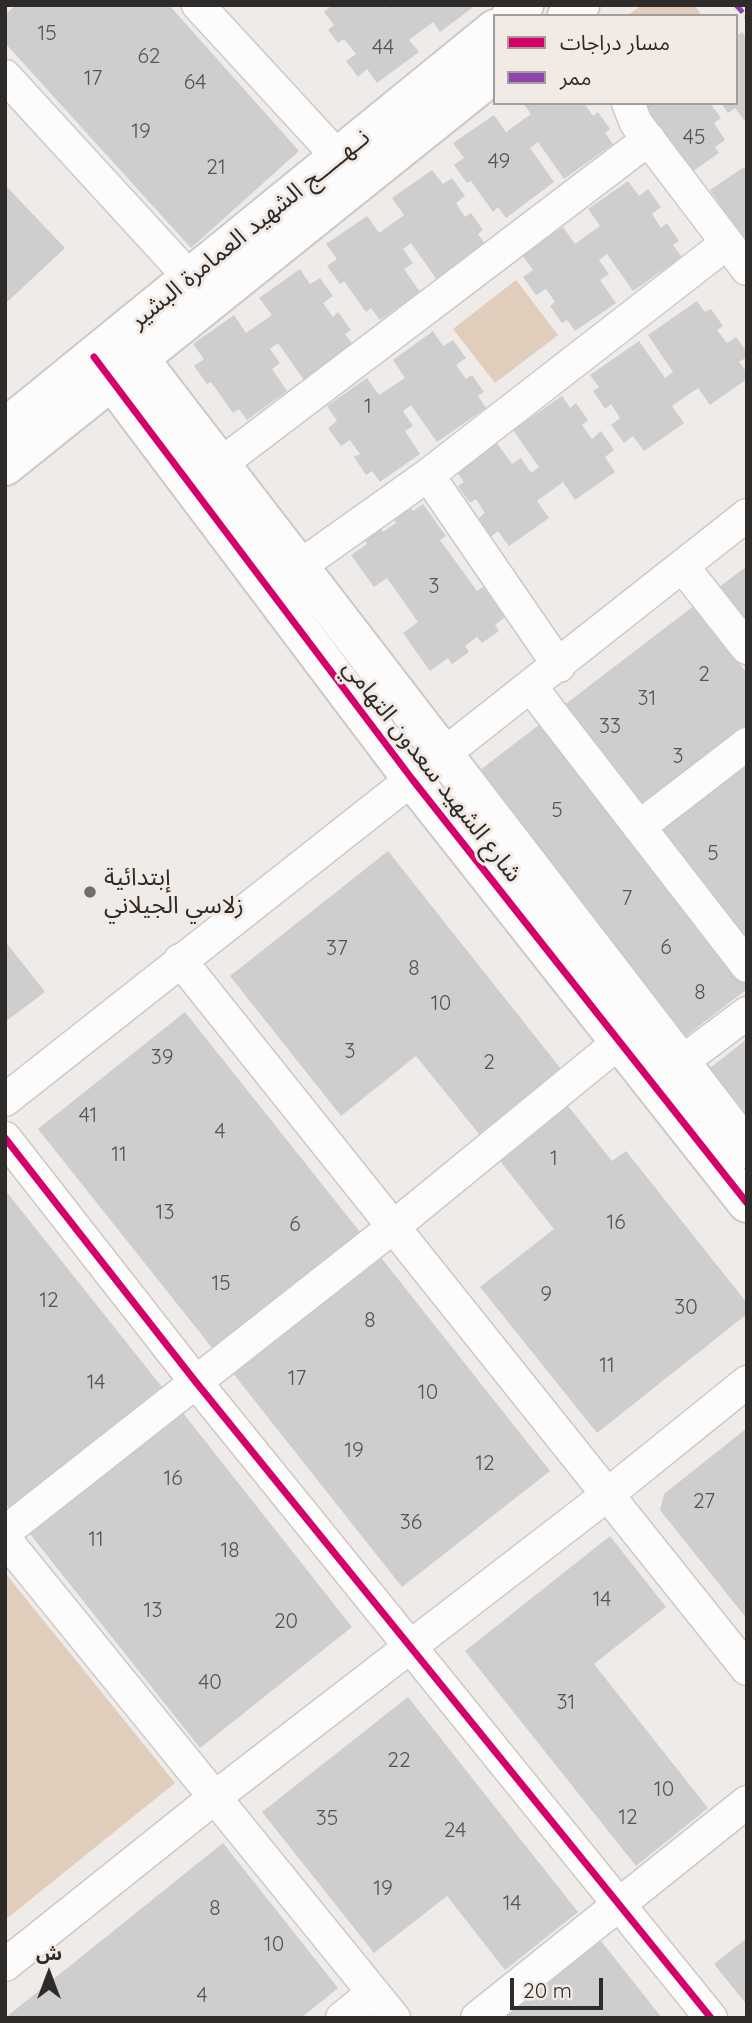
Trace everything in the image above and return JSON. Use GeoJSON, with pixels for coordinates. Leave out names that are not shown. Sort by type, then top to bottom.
{"type":"FeatureCollection","features":[{"type":"Feature","properties":{"kind":"street"},"geometry":{"type":"LineString","coordinates":[[198,5],[338,157]]}},
{"type":"Feature","properties":{"kind":"street","name":"نــهـــــج الشهيد العمامرة البشير"},"geometry":{"type":"LineString","coordinates":[[5,466],[191,279],[493,31]]}},
{"type":"Feature","properties":{"kind":"street","name":"نــهـــــج الشهيد العمامرة البشير"},"geometry":{"type":"LineString","coordinates":[[5,428],[116,357],[493,74]]}},
{"type":"Feature","properties":{"kind":"street"},"geometry":{"type":"LineString","coordinates":[[5,76],[191,279]]}},
{"type":"Feature","properties":{"kind":"street"},"geometry":{"type":"LineString","coordinates":[[629,105],[633,117],[747,269]]}},
{"type":"Feature","properties":{"kind":"street"},"geometry":{"type":"LineString","coordinates":[[222,463],[649,139]]}},
{"type":"Feature","properties":{"kind":"street"},"geometry":{"type":"LineString","coordinates":[[300,566],[428,475],[727,243]]}},
{"type":"Feature","properties":{"kind":"street","name":"شارع الشهيد سعدون التهامي"},"geometry":{"type":"LineString","coordinates":[[116,357],[222,463],[679,1064],[747,1149]]}},
{"type":"Feature","properties":{"kind":"street","name":"شارع الشهيد سعدون التهامي"},"geometry":{"type":"LineString","coordinates":[[116,357],[412,779],[747,1203]]}},
{"type":"Feature","properties":{"kind":"street"},"geometry":{"type":"LineString","coordinates":[[428,475],[559,666]]}},
{"type":"Feature","properties":{"kind":"street"},"geometry":{"type":"LineString","coordinates":[[5,1100],[442,754],[559,666],[747,515]]}},
{"type":"Feature","properties":{"kind":"street"},"geometry":{"type":"LineString","coordinates":[[683,567],[747,648]]}},
{"type":"Feature","properties":{"kind":"street"},"geometry":{"type":"LineString","coordinates":[[531,687],[747,966]]}},
{"type":"Feature","properties":{"kind":"street"},"geometry":{"type":"LineString","coordinates":[[639,827],[747,744]]}},
{"type":"Feature","properties":{"kind":"street"},"geometry":{"type":"LineString","coordinates":[[180,960],[747,1669]]}},
{"type":"Feature","properties":{"kind":"street"},"geometry":{"type":"LineString","coordinates":[[679,1064],[747,1013]]}},
{"type":"Feature","properties":{"kind":"street"},"geometry":{"type":"LineString","coordinates":[[5,1532],[392,1228],[618,1043]]}},
{"type":"Feature","properties":{"kind":"street"},"geometry":{"type":"LineString","coordinates":[[5,1138],[195,1381],[711,2018]]}},
{"type":"Feature","properties":{"kind":"street"},"geometry":{"type":"LineString","coordinates":[[5,1965],[214,1798],[607,1495],[747,1382]]}},
{"type":"Feature","properties":{"kind":"street"},"geometry":{"type":"LineString","coordinates":[[5,1539],[394,2018]]}},
{"type":"Feature","properties":{"kind":"street"},"geometry":{"type":"LineString","coordinates":[[477,2018],[747,1802]]}},
{"type":"Feature","properties":{"kind":"street"},"geometry":{"type":"LineString","coordinates":[[342,2018],[373,1993]]}},
{"type":"Feature","properties":{"kind":"shaded area"},"geometry":{"type":"Polygon","coordinates":[[[642,5],[694,5],[701,14],[630,14],[642,5]]]}},
{"type":"Feature","properties":{"kind":"shaded area"},"geometry":{"type":"Polygon","coordinates":[[[516,280],[558,335],[495,383],[453,329],[516,280]]]}},
{"type":"Feature","properties":{"kind":"shaded area"},"geometry":{"type":"Polygon","coordinates":[[[5,1573],[175,1783],[5,1920],[5,1573]]]}},
{"type":"Feature","properties":{"kind":"building"},"geometry":{"type":"Polygon","coordinates":[[[16,5],[169,5],[299,151],[191,248],[5,43],[5,15],[16,5]]]}},
{"type":"Feature","properties":{"kind":"building"},"geometry":{"type":"Polygon","coordinates":[[[332,5],[383,5],[385,8],[389,5],[476,5],[440,32],[433,22],[409,40],[419,52],[377,83],[367,69],[358,77],[346,61],[356,54],[344,39],[338,43],[328,30],[334,25],[324,12],[332,5]]]}},
{"type":"Feature","properties":{"kind":"building"},"geometry":{"type":"Polygon","coordinates":[[[742,32],[747,38],[747,124],[735,108],[728,113],[722,105],[738,105],[738,35],[742,32]]]}},
{"type":"Feature","properties":{"kind":"building"},"geometry":{"type":"Polygon","coordinates":[[[524,105],[585,105],[593,116],[598,112],[610,129],[605,133],[613,144],[564,179],[538,142],[530,148],[554,182],[506,218],[498,207],[493,212],[471,181],[467,183],[454,165],[464,158],[453,143],[494,115],[506,132],[531,114],[524,105]]]}},
{"type":"Feature","properties":{"kind":"building"},"geometry":{"type":"Polygon","coordinates":[[[644,105],[711,105],[721,118],[714,123],[725,140],[715,147],[719,153],[689,174],[644,105]]]}},
{"type":"Feature","properties":{"kind":"building"},"geometry":{"type":"Polygon","coordinates":[[[744,167],[747,170],[747,246],[711,209],[719,203],[710,190],[744,167]]]}},
{"type":"Feature","properties":{"kind":"building"},"geometry":{"type":"Polygon","coordinates":[[[432,170],[443,184],[452,178],[465,196],[456,203],[465,217],[471,213],[483,230],[478,234],[486,245],[437,280],[411,243],[403,249],[413,263],[404,269],[420,292],[380,320],[371,308],[366,312],[344,281],[340,284],[327,266],[337,259],[326,244],[367,216],[379,233],[404,215],[392,198],[432,170]]]}},
{"type":"Feature","properties":{"kind":"building"},"geometry":{"type":"Polygon","coordinates":[[[628,181],[639,196],[648,189],[661,207],[652,214],[661,228],[667,223],[679,241],[673,245],[682,257],[633,291],[607,254],[599,260],[609,274],[600,280],[616,303],[575,331],[567,320],[562,323],[550,306],[555,302],[546,289],[536,295],[523,277],[533,270],[522,255],[563,227],[575,244],[600,226],[588,209],[628,181]]]}},
{"type":"Feature","properties":{"kind":"building"},"geometry":{"type":"Polygon","coordinates":[[[5,185],[65,248],[5,304],[5,185]]]}},
{"type":"Feature","properties":{"kind":"building"},"geometry":{"type":"Polygon","coordinates":[[[300,269],[310,284],[320,278],[333,296],[323,303],[333,317],[338,312],[351,330],[345,334],[353,345],[304,380],[278,343],[270,349],[280,363],[272,369],[287,391],[247,420],[239,409],[233,413],[211,382],[207,384],[194,366],[204,359],[193,344],[234,315],[246,333],[272,315],[259,298],[300,269]]]}},
{"type":"Feature","properties":{"kind":"building"},"geometry":{"type":"Polygon","coordinates":[[[697,301],[705,312],[711,309],[723,326],[717,330],[727,343],[736,337],[747,352],[747,357],[739,362],[747,372],[747,379],[710,405],[698,388],[672,406],[684,423],[644,451],[633,436],[624,443],[611,425],[620,418],[611,404],[605,409],[593,391],[599,387],[590,375],[639,341],[665,378],[673,372],[648,335],[697,301]]]}},
{"type":"Feature","properties":{"kind":"building"},"geometry":{"type":"Polygon","coordinates":[[[433,331],[443,346],[453,340],[466,358],[456,365],[466,379],[472,375],[484,392],[478,396],[486,408],[437,442],[411,405],[403,411],[413,426],[405,431],[420,454],[380,482],[372,471],[366,475],[354,457],[360,454],[350,440],[341,446],[328,428],[337,421],[327,406],[367,378],[379,395],[405,378],[393,360],[433,331]]]}},
{"type":"Feature","properties":{"kind":"building"},"geometry":{"type":"Polygon","coordinates":[[[562,396],[570,408],[576,403],[588,420],[582,425],[592,439],[601,431],[614,450],[605,457],[615,472],[575,500],[563,482],[537,501],[549,518],[509,546],[498,531],[489,538],[476,520],[485,513],[476,499],[470,503],[458,486],[464,482],[456,471],[496,442],[512,464],[521,458],[531,473],[539,467],[513,430],[562,396]]]}},
{"type":"Feature","properties":{"kind":"building"},"geometry":{"type":"Polygon","coordinates":[[[423,504],[446,536],[440,540],[477,591],[483,587],[505,617],[495,625],[499,631],[482,643],[477,637],[465,646],[469,652],[452,664],[448,658],[430,671],[403,633],[418,622],[387,578],[374,587],[351,555],[367,544],[363,538],[379,526],[383,532],[396,523],[392,517],[409,505],[413,511],[423,504]]]}},
{"type":"Feature","properties":{"kind":"building"},"geometry":{"type":"Polygon","coordinates":[[[747,566],[747,623],[718,588],[747,566]]]}},
{"type":"Feature","properties":{"kind":"building"},"geometry":{"type":"Polygon","coordinates":[[[695,605],[747,673],[747,733],[645,809],[563,706],[695,605]]]}},
{"type":"Feature","properties":{"kind":"building"},"geometry":{"type":"Polygon","coordinates":[[[540,724],[747,985],[747,989],[685,1037],[475,774],[540,724]]]}},
{"type":"Feature","properties":{"kind":"building"},"geometry":{"type":"Polygon","coordinates":[[[747,764],[747,945],[661,831],[747,764]]]}},
{"type":"Feature","properties":{"kind":"building"},"geometry":{"type":"Polygon","coordinates":[[[388,851],[561,1069],[479,1134],[416,1056],[341,1116],[230,976],[388,851]]]}},
{"type":"Feature","properties":{"kind":"building"},"geometry":{"type":"Polygon","coordinates":[[[5,941],[45,992],[5,1022],[5,941]]]}},
{"type":"Feature","properties":{"kind":"building"},"geometry":{"type":"Polygon","coordinates":[[[185,1012],[360,1232],[213,1349],[38,1129],[185,1012]]]}},
{"type":"Feature","properties":{"kind":"building"},"geometry":{"type":"Polygon","coordinates":[[[747,1039],[747,1114],[710,1068],[747,1039]]]}},
{"type":"Feature","properties":{"kind":"building"},"geometry":{"type":"Polygon","coordinates":[[[564,1101],[612,1161],[626,1151],[747,1303],[747,1314],[597,1433],[480,1287],[554,1229],[496,1156],[564,1101]]]}},
{"type":"Feature","properties":{"kind":"building"},"geometry":{"type":"Polygon","coordinates":[[[5,1190],[162,1387],[9,1508],[5,1503],[5,1190]]]}},
{"type":"Feature","properties":{"kind":"building"},"geometry":{"type":"Polygon","coordinates":[[[379,1255],[550,1471],[402,1587],[232,1372],[379,1255]]]}},
{"type":"Feature","properties":{"kind":"building"},"geometry":{"type":"Polygon","coordinates":[[[183,1413],[352,1627],[200,1748],[30,1534],[183,1413]]]}},
{"type":"Feature","properties":{"kind":"building"},"geometry":{"type":"Polygon","coordinates":[[[747,1428],[747,1619],[660,1510],[664,1494],[747,1428]]]}},
{"type":"Feature","properties":{"kind":"building"},"geometry":{"type":"Polygon","coordinates":[[[610,1536],[666,1607],[594,1664],[708,1808],[636,1866],[465,1651],[610,1536]]]}},
{"type":"Feature","properties":{"kind":"building"},"geometry":{"type":"Polygon","coordinates":[[[408,1697],[578,1912],[505,1970],[447,1896],[374,1953],[262,1812],[408,1697]]]}},
{"type":"Feature","properties":{"kind":"building"},"geometry":{"type":"Polygon","coordinates":[[[223,1843],[338,1988],[301,2018],[5,2018],[223,1843]]]}},
{"type":"Feature","properties":{"kind":"building"},"geometry":{"type":"Polygon","coordinates":[[[747,1938],[747,2005],[714,1964],[747,1938]]]}},
{"type":"Feature","properties":{"kind":"building"},"geometry":{"type":"Polygon","coordinates":[[[601,1941],[662,2018],[504,2018],[528,1998],[601,1941]]]}},
{"type":"Feature","properties":{"kind":"marked path"},"geometry":{"type":"LineString","coordinates":[[736,5],[747,17]]}},
{"type":"Feature","properties":{"kind":"cycle path"},"geometry":{"type":"LineString","coordinates":[[94,357],[412,779],[747,1203]]}},
{"type":"Feature","properties":{"kind":"cycle path"},"geometry":{"type":"LineString","coordinates":[[5,1138],[195,1381],[711,2018]]}},
{"type":"Feature","properties":{"kind":"place","name":"إبتدائية زلاسي الجيلاني"},"geometry":{"type":"Point","coordinates":[90,892]}}]}
